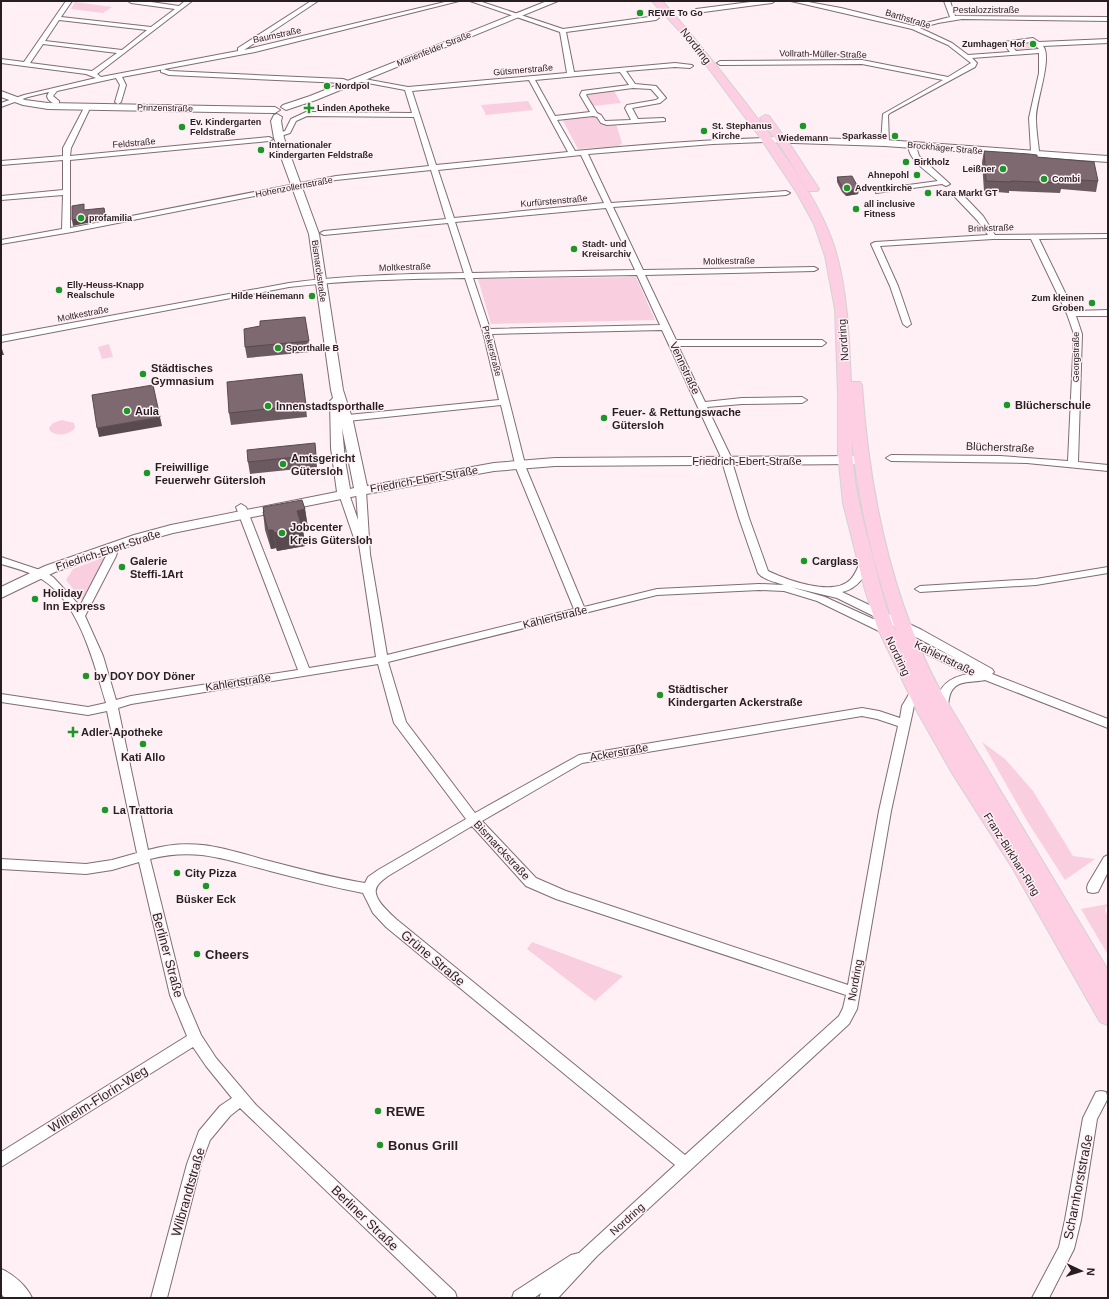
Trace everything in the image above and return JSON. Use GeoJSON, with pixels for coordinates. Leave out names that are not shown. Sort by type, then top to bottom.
{"type":"FeatureCollection","features":[{"type":"Feature","properties":{"kind":"main road","name":"Nordring"},"geometry":{"type":"LineString","coordinates":[[657,1],[689,36],[776,143],[818,198],[829,224],[844,275],[854,345],[856,402],[868,503],[877,543],[905,633],[919,665]]}},
{"type":"Feature","properties":{"kind":"main road","name":"Nordring"},"geometry":{"type":"LineString","coordinates":[[668,1],[748,97]]}},
{"type":"Feature","properties":{"kind":"main road","name":"Nordring"},"geometry":{"type":"LineString","coordinates":[[758,109],[816,214],[830,256],[841,309],[844,344],[845,457],[851,503],[883,622],[916,692]]}},
{"type":"Feature","properties":{"kind":"main road","name":"Franz-Birkhan-Ring"},"geometry":{"type":"LineString","coordinates":[[919,665],[942,708],[1108,989]]}},
{"type":"Feature","properties":{"kind":"main road","name":"Franz-Birkhan-Ring"},"geometry":{"type":"LineString","coordinates":[[916,692],[961,773],[1024,870],[1108,1016]]}},
{"type":"Feature","properties":{"kind":"street"},"geometry":{"type":"LineString","coordinates":[[27,63],[69,1]]}},
{"type":"Feature","properties":{"kind":"street"},"geometry":{"type":"LineString","coordinates":[[131,1],[180,8]]}},
{"type":"Feature","properties":{"kind":"street"},"geometry":{"type":"LineString","coordinates":[[92,73],[123,52],[189,1]]}},
{"type":"Feature","properties":{"kind":"street"},"geometry":{"type":"LineString","coordinates":[[241,51],[240,49],[315,1]]}},
{"type":"Feature","properties":{"kind":"street","name":"Baumstraße"},"geometry":{"type":"LineString","coordinates":[[1,105],[26,96],[55,89],[241,51],[255,50],[456,1]]}},
{"type":"Feature","properties":{"kind":"street"},"geometry":{"type":"LineString","coordinates":[[473,1],[563,31],[656,18]]}},
{"type":"Feature","properties":{"kind":"street","name":"Marienfelder Straße"},"geometry":{"type":"LineString","coordinates":[[282,112],[313,98],[554,1]]}},
{"type":"Feature","properties":{"kind":"street"},"geometry":{"type":"LineString","coordinates":[[696,11],[772,1]]}},
{"type":"Feature","properties":{"kind":"street","name":"Barthstraße"},"geometry":{"type":"LineString","coordinates":[[794,1],[841,10],[914,28],[950,44],[967,57]]}},
{"type":"Feature","properties":{"kind":"street"},"geometry":{"type":"LineString","coordinates":[[947,1],[954,18]]}},
{"type":"Feature","properties":{"kind":"street"},"geometry":{"type":"LineString","coordinates":[[58,18],[152,29]]}},
{"type":"Feature","properties":{"kind":"street","name":"Pestalozzistraße"},"geometry":{"type":"LineString","coordinates":[[914,28],[937,21],[954,18],[1108,19]]}},
{"type":"Feature","properties":{"kind":"street"},"geometry":{"type":"LineString","coordinates":[[563,31],[571,75]]}},
{"type":"Feature","properties":{"kind":"street"},"geometry":{"type":"LineString","coordinates":[[1014,52],[1006,43],[1033,40],[1041,48],[1042,73],[1032,118],[1035,151],[1033,154]]}},
{"type":"Feature","properties":{"kind":"street"},"geometry":{"type":"LineString","coordinates":[[967,57],[1108,41]]}},
{"type":"Feature","properties":{"kind":"street"},"geometry":{"type":"LineString","coordinates":[[41,42],[123,52]]}},
{"type":"Feature","properties":{"kind":"street"},"geometry":{"type":"LineString","coordinates":[[885,143],[886,115],[888,112],[973,66],[974,63],[967,57]]}},
{"type":"Feature","properties":{"kind":"street"},"geometry":{"type":"LineString","coordinates":[[1,61],[27,63],[92,73],[100,79]]}},
{"type":"Feature","properties":{"kind":"street","name":"Vollrath-Müller-Straße"},"geometry":{"type":"LineString","coordinates":[[720,63],[862,62],[949,79]]}},
{"type":"Feature","properties":{"kind":"street","name":"Gütsmerstraße"},"geometry":{"type":"LineString","coordinates":[[163,71],[174,73],[355,81],[408,89],[675,65],[690,66]]}},
{"type":"Feature","properties":{"kind":"street"},"geometry":{"type":"LineString","coordinates":[[622,70],[633,86]]}},
{"type":"Feature","properties":{"kind":"street"},"geometry":{"type":"LineString","coordinates":[[118,75],[123,82],[118,102]]}},
{"type":"Feature","properties":{"kind":"street"},"geometry":{"type":"LineString","coordinates":[[531,78],[573,154]]}},
{"type":"Feature","properties":{"kind":"street"},"geometry":{"type":"LineString","coordinates":[[594,114],[583,95],[584,92],[633,86],[656,88],[663,98],[658,102],[629,106],[628,108],[635,121]]}},
{"type":"Feature","properties":{"kind":"street","name":"Prinzenstraße"},"geometry":{"type":"LineString","coordinates":[[1,87],[26,96],[88,106]]}},
{"type":"Feature","properties":{"kind":"street"},"geometry":{"type":"LineString","coordinates":[[55,89],[50,96],[51,99],[57,102]]}},
{"type":"Feature","properties":{"kind":"street","name":"Prekerstraße"},"geometry":{"type":"LineString","coordinates":[[408,89],[487,332],[519,460],[580,610]]}},
{"type":"Feature","properties":{"kind":"street","name":"Prinzenstraße"},"geometry":{"type":"LineString","coordinates":[[1,94],[15,100],[48,106],[282,112]]}},
{"type":"Feature","properties":{"kind":"street"},"geometry":{"type":"LineString","coordinates":[[66,231],[67,158],[69,144],[88,106]]}},
{"type":"Feature","properties":{"kind":"street"},"geometry":{"type":"LineString","coordinates":[[275,136],[282,112]]}},
{"type":"Feature","properties":{"kind":"street"},"geometry":{"type":"LineString","coordinates":[[275,136],[288,132],[293,120],[306,114],[416,115]]}},
{"type":"Feature","properties":{"kind":"street"},"geometry":{"type":"LineString","coordinates":[[553,118],[594,114],[599,116],[602,122],[607,123],[663,120]]}},
{"type":"Feature","properties":{"kind":"street","name":"Feldstraße"},"geometry":{"type":"LineString","coordinates":[[1,163],[67,158],[275,136]]}},
{"type":"Feature","properties":{"kind":"street","name":"Bismarckstraße"},"geometry":{"type":"LineString","coordinates":[[275,136],[314,234],[341,418],[343,490],[364,554]]}},
{"type":"Feature","properties":{"kind":"street","name":"Brockhäger Straße"},"geometry":{"type":"LineString","coordinates":[[776,143],[885,143],[1108,159]]}},
{"type":"Feature","properties":{"kind":"street","name":"Hohenzollernstraße"},"geometry":{"type":"LineString","coordinates":[[1,242],[66,231],[336,178],[617,149],[689,144],[776,143]]}},
{"type":"Feature","properties":{"kind":"street"},"geometry":{"type":"LineString","coordinates":[[879,191],[945,183],[916,157],[912,145]]}},
{"type":"Feature","properties":{"kind":"street","name":"Vennstraße"},"geometry":{"type":"LineString","coordinates":[[587,152],[639,272],[726,458],[761,570],[766,575]]}},
{"type":"Feature","properties":{"kind":"street"},"geometry":{"type":"LineString","coordinates":[[1,198],[67,192]]}},
{"type":"Feature","properties":{"kind":"street","name":"Kurfürstenstraße"},"geometry":{"type":"LineString","coordinates":[[324,233],[609,205],[786,193]]}},
{"type":"Feature","properties":{"kind":"street"},"geometry":{"type":"LineString","coordinates":[[958,195],[980,218],[993,237]]}},
{"type":"Feature","properties":{"kind":"street","name":"Brinkstraße"},"geometry":{"type":"LineString","coordinates":[[907,324],[894,286],[875,244],[993,237],[1108,236]]}},
{"type":"Feature","properties":{"kind":"street","name":"Georgstraße"},"geometry":{"type":"LineString","coordinates":[[1034,237],[1071,314],[1078,334],[1073,463]]}},
{"type":"Feature","properties":{"kind":"street","name":"Moltkestraße"},"geometry":{"type":"LineString","coordinates":[[1,339],[289,285],[321,281],[469,275],[814,269]]}},
{"type":"Feature","properties":{"kind":"street"},"geometry":{"type":"LineString","coordinates":[[1071,314],[1108,314]]}},
{"type":"Feature","properties":{"kind":"street"},"geometry":{"type":"LineString","coordinates":[[487,332],[666,327]]}},
{"type":"Feature","properties":{"kind":"street"},"geometry":{"type":"LineString","coordinates":[[673,343],[822,343]]}},
{"type":"Feature","properties":{"kind":"street"},"geometry":{"type":"LineString","coordinates":[[701,405],[742,401],[802,400]]}},
{"type":"Feature","properties":{"kind":"street"},"geometry":{"type":"LineString","coordinates":[[341,418],[506,404]]}},
{"type":"Feature","properties":{"kind":"street","name":"Bismarckstraße"},"geometry":{"type":"LineString","coordinates":[[341,418],[360,486],[364,554],[382,660],[397,713],[404,729],[473,819],[531,882],[561,895],[853,992]]}},
{"type":"Feature","properties":{"kind":"street","name":"Friedrich-Ebert-Straße"},"geometry":{"type":"LineString","coordinates":[[1,593],[33,571],[135,530],[360,486],[494,467],[519,460],[618,461],[726,458],[862,457]]}},
{"type":"Feature","properties":{"kind":"street","name":"Blücherstraße"},"geometry":{"type":"LineString","coordinates":[[891,458],[1003,458],[1073,463],[1108,468]]}},
{"type":"Feature","properties":{"kind":"street"},"geometry":{"type":"LineString","coordinates":[[242,510],[304,672]]}},
{"type":"Feature","properties":{"kind":"street","name":"Friedrich-Ebert-Straße"},"geometry":{"type":"LineString","coordinates":[[1,581],[171,529],[242,510]]}},
{"type":"Feature","properties":{"kind":"street"},"geometry":{"type":"LineString","coordinates":[[80,616],[111,556],[114,546]]}},
{"type":"Feature","properties":{"kind":"street","name":"Berliner Straße"},"geometry":{"type":"LineString","coordinates":[[1,560],[33,571],[49,579],[58,587],[76,608],[102,667],[112,705],[143,856],[177,995],[195,1038],[241,1099],[449,1298]]}},
{"type":"Feature","properties":{"kind":"street","name":"Kahlertstraße"},"geometry":{"type":"LineString","coordinates":[[824,591],[837,590],[853,584],[859,578],[866,561]]}},
{"type":"Feature","properties":{"kind":"street"},"geometry":{"type":"LineString","coordinates":[[920,589],[1036,582],[1108,570]]}},
{"type":"Feature","properties":{"kind":"street"},"geometry":{"type":"LineString","coordinates":[[759,587],[764,583],[766,575]]}},
{"type":"Feature","properties":{"kind":"street","name":"Kahlertstraße"},"geometry":{"type":"LineString","coordinates":[[766,575],[790,583],[840,595],[883,622],[1019,688],[1108,724]]}},
{"type":"Feature","properties":{"kind":"street","name":"Kahlertstraße"},"geometry":{"type":"LineString","coordinates":[[1,698],[88,711],[138,698],[382,660],[648,594],[759,587],[784,588],[821,599],[883,622],[969,670],[1019,688]]}},
{"type":"Feature","properties":{"kind":"street","name":"Kahlertstraße"},"geometry":{"type":"LineString","coordinates":[[942,708],[945,692],[955,682],[967,677],[985,677]]}},
{"type":"Feature","properties":{"kind":"street","name":"Nordring"},"geometry":{"type":"LineString","coordinates":[[547,1298],[591,1251],[844,1020],[850,1009],[885,811],[904,724],[908,706],[916,692]]}},
{"type":"Feature","properties":{"kind":"street","name":"Ackerstraße"},"geometry":{"type":"LineString","coordinates":[[369,890],[373,881],[383,873],[473,819],[579,759],[862,712],[879,715],[904,724]]}},
{"type":"Feature","properties":{"kind":"street"},"geometry":{"type":"LineString","coordinates":[[1,864],[100,868],[168,850],[186,848],[207,849],[268,866],[369,890]]}},
{"type":"Feature","properties":{"kind":"street"},"geometry":{"type":"LineString","coordinates":[[1093,888],[1108,860]]}},
{"type":"Feature","properties":{"kind":"street","name":"Grüne Straße"},"geometry":{"type":"LineString","coordinates":[[369,890],[370,896],[378,909],[391,923],[686,1165]]}},
{"type":"Feature","properties":{"kind":"street","name":"Wilhelm-Florin-Weg"},"geometry":{"type":"LineString","coordinates":[[1,1160],[195,1038]]}},
{"type":"Feature","properties":{"kind":"street","name":"Scharnhorststraße"},"geometry":{"type":"LineString","coordinates":[[1040,1298],[1066,1249],[1074,1220],[1090,1118],[1101,1097]]}},
{"type":"Feature","properties":{"kind":"street","name":"Wilbrandtstraße"},"geometry":{"type":"LineString","coordinates":[[159,1298],[194,1164],[204,1136],[225,1111],[241,1099]]}},
{"type":"Feature","properties":{"kind":"street","name":"Nordring"},"geometry":{"type":"LineString","coordinates":[[520,1298],[537,1285],[591,1251]]}},
{"type":"Feature","properties":{"kind":"street"},"geometry":{"type":"LineString","coordinates":[[1,1279],[21,1298]]}},
{"type":"Feature","properties":{"kind":"shaded area"},"geometry":{"type":"Polygon","coordinates":[[[75,2],[112,7],[103,13],[71,9],[75,2]]]}},
{"type":"Feature","properties":{"kind":"shaded area"},"geometry":{"type":"Polygon","coordinates":[[[1032,41],[1039,47],[1016,50],[1008,43],[1032,41]]]}},
{"type":"Feature","properties":{"kind":"shaded area"},"geometry":{"type":"Polygon","coordinates":[[[613,89],[621,103],[593,106],[587,94],[588,93],[613,89]]]}},
{"type":"Feature","properties":{"kind":"shaded area"},"geometry":{"type":"Polygon","coordinates":[[[528,101],[533,110],[486,115],[481,105],[528,101]]]}},
{"type":"Feature","properties":{"kind":"shaded area"},"geometry":{"type":"Polygon","coordinates":[[[593,116],[602,123],[616,124],[622,143],[619,146],[578,149],[562,119],[593,116]]]}},
{"type":"Feature","properties":{"kind":"shaded area"},"geometry":{"type":"Polygon","coordinates":[[[636,277],[655,320],[491,324],[478,279],[636,277]]]}},
{"type":"Feature","properties":{"kind":"shaded area"},"geometry":{"type":"Polygon","coordinates":[[[109,344],[113,357],[102,359],[98,347],[109,344]]]}},
{"type":"Feature","properties":{"kind":"shaded area"},"geometry":{"type":"Polygon","coordinates":[[[62,420],[74,423],[75,428],[66,434],[59,435],[50,431],[49,428],[53,423],[62,420]]]}},
{"type":"Feature","properties":{"kind":"shaded area"},"geometry":{"type":"Polygon","coordinates":[[[107,556],[84,603],[66,580],[73,569],[107,556]]]}},
{"type":"Feature","properties":{"kind":"shaded area"},"geometry":{"type":"Polygon","coordinates":[[[982,742],[1005,759],[1033,791],[1073,856],[1095,859],[1065,880],[1027,821],[982,742]]]}},
{"type":"Feature","properties":{"kind":"shaded area"},"geometry":{"type":"Polygon","coordinates":[[[1108,904],[1105,910],[1108,916],[1108,955],[1081,909],[1108,904]]]}},
{"type":"Feature","properties":{"kind":"shaded area"},"geometry":{"type":"Polygon","coordinates":[[[532,942],[623,976],[595,1001],[527,949],[532,942]]]}},
{"type":"Feature","properties":{"kind":"building"},"geometry":{"type":"Polygon","coordinates":[[[984,151],[1029,154],[1037,155],[1037,157],[1094,162],[1098,181],[1062,179],[1062,183],[986,181],[984,151]]]}},
{"type":"Feature","properties":{"kind":"building"},"geometry":{"type":"Polygon","coordinates":[[[852,176],[859,189],[847,191],[842,187],[837,177],[852,176]]]}},
{"type":"Feature","properties":{"kind":"building"},"geometry":{"type":"Polygon","coordinates":[[[84,204],[84,210],[104,208],[105,214],[72,220],[72,206],[84,204]]]}},
{"type":"Feature","properties":{"kind":"building"},"geometry":{"type":"Polygon","coordinates":[[[305,317],[309,341],[245,347],[244,329],[260,326],[260,321],[305,317]]]}},
{"type":"Feature","properties":{"kind":"building","name":"Innenstadtsporthalle"},"geometry":{"type":"Polygon","coordinates":[[[302,374],[306,405],[229,413],[227,382],[302,374]]]}},
{"type":"Feature","properties":{"kind":"building","name":"Aula"},"geometry":{"type":"Polygon","coordinates":[[[153,385],[160,417],[97,428],[92,395],[153,385]]]}},
{"type":"Feature","properties":{"kind":"building"},"geometry":{"type":"Polygon","coordinates":[[[315,443],[316,455],[248,462],[247,450],[315,443]]]}},
{"type":"Feature","properties":{"kind":"building"},"geometry":{"type":"Polygon","coordinates":[[[302,500],[305,509],[297,511],[302,527],[274,533],[273,530],[268,530],[263,507],[302,500]]]}},
{"type":"Feature","properties":{"kind":"place","name":"REWE To Go"},"geometry":{"type":"Point","coordinates":[640,13]}},
{"type":"Feature","properties":{"kind":"place","name":"Zumhagen Hof"},"geometry":{"type":"Point","coordinates":[1033,44]}},
{"type":"Feature","properties":{"kind":"place","name":"Nordpol"},"geometry":{"type":"Point","coordinates":[327,86]}},
{"type":"Feature","properties":{"kind":"place","name":"Linden Apotheke"},"geometry":{"type":"Point","coordinates":[309,108]}},
{"type":"Feature","properties":{"kind":"place","name":"Wiedemann"},"geometry":{"type":"Point","coordinates":[803,126]}},
{"type":"Feature","properties":{"kind":"place","name":"Ev. Kindergarten Feldstraße"},"geometry":{"type":"Point","coordinates":[182,127]}},
{"type":"Feature","properties":{"kind":"place","name":"St. Stephanus Kirche"},"geometry":{"type":"Point","coordinates":[704,131]}},
{"type":"Feature","properties":{"kind":"place","name":"Sparkasse"},"geometry":{"type":"Point","coordinates":[895,136]}},
{"type":"Feature","properties":{"kind":"place","name":"Internationaler Kindergarten Feldstraße"},"geometry":{"type":"Point","coordinates":[261,150]}},
{"type":"Feature","properties":{"kind":"place","name":"Birkholz"},"geometry":{"type":"Point","coordinates":[906,162]}},
{"type":"Feature","properties":{"kind":"place","name":"Leißner"},"geometry":{"type":"Point","coordinates":[1003,169]}},
{"type":"Feature","properties":{"kind":"place","name":"Ahnepohl"},"geometry":{"type":"Point","coordinates":[917,175]}},
{"type":"Feature","properties":{"kind":"place","name":"Combi"},"geometry":{"type":"Point","coordinates":[1044,179]}},
{"type":"Feature","properties":{"kind":"place","name":"Adventkirche"},"geometry":{"type":"Point","coordinates":[847,188]}},
{"type":"Feature","properties":{"kind":"place","name":"Kara Markt GT"},"geometry":{"type":"Point","coordinates":[928,193]}},
{"type":"Feature","properties":{"kind":"place","name":"all inclusive Fitness"},"geometry":{"type":"Point","coordinates":[856,209]}},
{"type":"Feature","properties":{"kind":"place","name":"profamilia"},"geometry":{"type":"Point","coordinates":[81,218]}},
{"type":"Feature","properties":{"kind":"place","name":"Stadt- und Kreisarchiv"},"geometry":{"type":"Point","coordinates":[574,249]}},
{"type":"Feature","properties":{"kind":"place","name":"Elly-Heuss-Knapp Realschule"},"geometry":{"type":"Point","coordinates":[59,290]}},
{"type":"Feature","properties":{"kind":"place","name":"Hilde Heinemann"},"geometry":{"type":"Point","coordinates":[312,296]}},
{"type":"Feature","properties":{"kind":"place","name":"Zum kleinen Groben"},"geometry":{"type":"Point","coordinates":[1092,303]}},
{"type":"Feature","properties":{"kind":"place","name":"Sporthalle B"},"geometry":{"type":"Point","coordinates":[278,348]}},
{"type":"Feature","properties":{"kind":"place","name":"Städtisches Gymnasium"},"geometry":{"type":"Point","coordinates":[143,374]}},
{"type":"Feature","properties":{"kind":"place","name":"Blücherschule"},"geometry":{"type":"Point","coordinates":[1007,405]}},
{"type":"Feature","properties":{"kind":"place","name":"Innenstadtsporthalle"},"geometry":{"type":"Point","coordinates":[268,406]}},
{"type":"Feature","properties":{"kind":"place","name":"Aula"},"geometry":{"type":"Point","coordinates":[127,411]}},
{"type":"Feature","properties":{"kind":"place","name":"Feuer- & Rettungswache Gütersloh"},"geometry":{"type":"Point","coordinates":[604,418]}},
{"type":"Feature","properties":{"kind":"place","name":"Amtsgericht Gütersloh"},"geometry":{"type":"Point","coordinates":[283,464]}},
{"type":"Feature","properties":{"kind":"place","name":"Freiwillige Feuerwehr Gütersloh"},"geometry":{"type":"Point","coordinates":[147,473]}},
{"type":"Feature","properties":{"kind":"place","name":"Jobcenter Kreis Gütersloh"},"geometry":{"type":"Point","coordinates":[282,533]}},
{"type":"Feature","properties":{"kind":"place","name":"Carglass"},"geometry":{"type":"Point","coordinates":[804,561]}},
{"type":"Feature","properties":{"kind":"place","name":"Galerie Steffi-1Art"},"geometry":{"type":"Point","coordinates":[122,567]}},
{"type":"Feature","properties":{"kind":"place","name":"Holiday Inn Express"},"geometry":{"type":"Point","coordinates":[35,599]}},
{"type":"Feature","properties":{"kind":"place","name":"by DOY DOY Döner"},"geometry":{"type":"Point","coordinates":[86,676]}},
{"type":"Feature","properties":{"kind":"place","name":"Städtischer Kindergarten Ackerstraße"},"geometry":{"type":"Point","coordinates":[660,695]}},
{"type":"Feature","properties":{"kind":"place","name":"Adler-Apotheke"},"geometry":{"type":"Point","coordinates":[73,732]}},
{"type":"Feature","properties":{"kind":"place","name":"Kati Allo"},"geometry":{"type":"Point","coordinates":[143,744]}},
{"type":"Feature","properties":{"kind":"place","name":"La Trattoria"},"geometry":{"type":"Point","coordinates":[105,810]}},
{"type":"Feature","properties":{"kind":"place","name":"City Pizza"},"geometry":{"type":"Point","coordinates":[177,873]}},
{"type":"Feature","properties":{"kind":"place","name":"Büsker Eck"},"geometry":{"type":"Point","coordinates":[206,886]}},
{"type":"Feature","properties":{"kind":"place","name":"Cheers"},"geometry":{"type":"Point","coordinates":[197,954]}},
{"type":"Feature","properties":{"kind":"place","name":"REWE"},"geometry":{"type":"Point","coordinates":[378,1111]}},
{"type":"Feature","properties":{"kind":"place","name":"Bonus Grill"},"geometry":{"type":"Point","coordinates":[380,1145]}}]}
